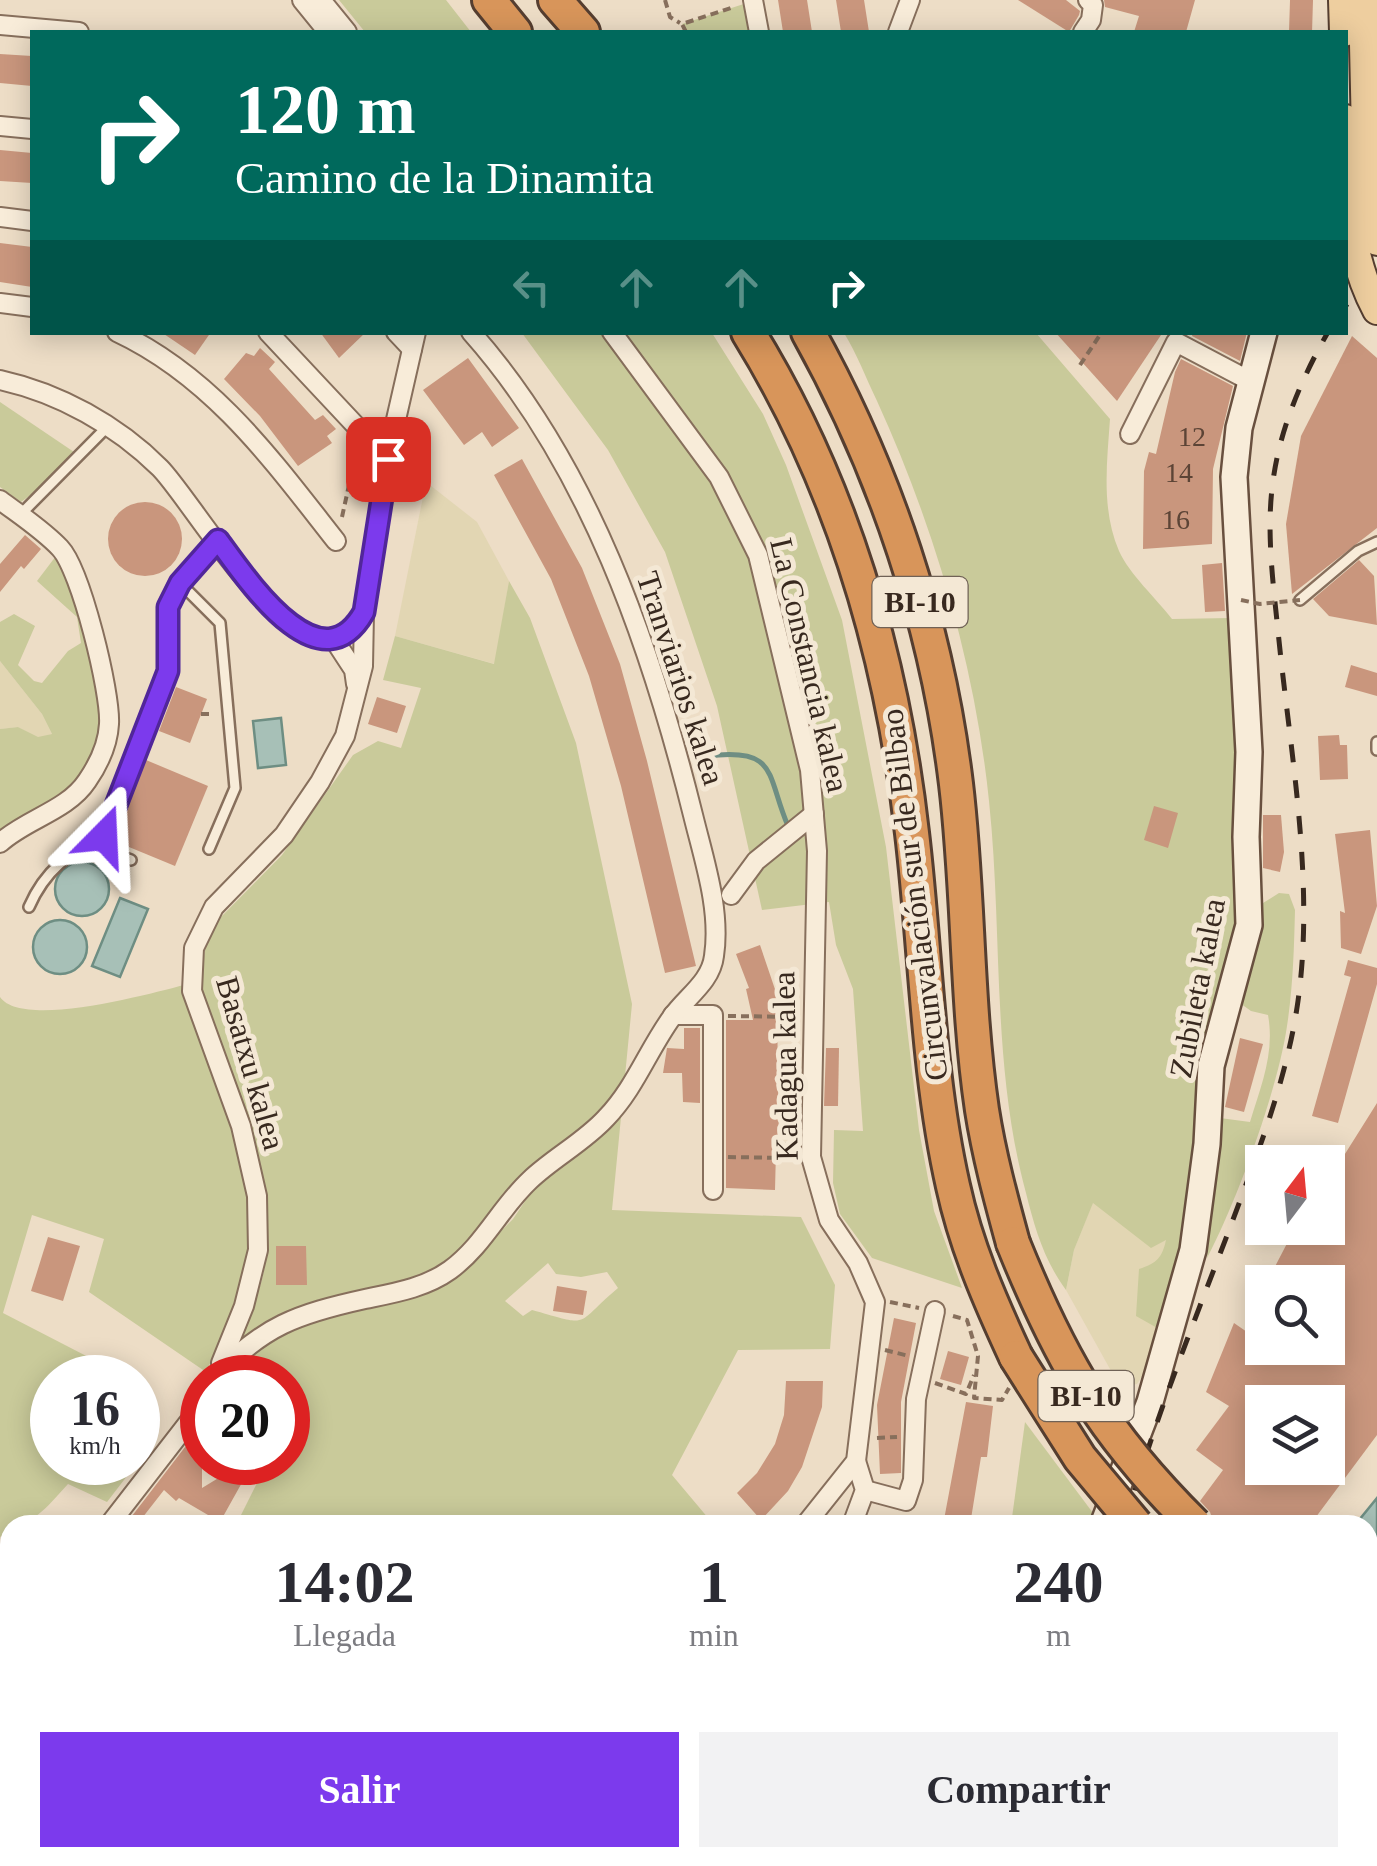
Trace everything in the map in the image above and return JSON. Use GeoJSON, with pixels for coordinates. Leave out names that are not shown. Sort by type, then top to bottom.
{"type":"FeatureCollection","features":[{"type":"Feature","properties":{"kind":"highway"},"geometry":{"type":"LineString","coordinates":[[488,0],[513,30]]}},
{"type":"Feature","properties":{"kind":"highway"},"geometry":{"type":"LineString","coordinates":[[555,0],[580,30]]}},
{"type":"Feature","properties":{"kind":"highway","name":"Circunvalación sur de Bilbao"},"geometry":{"type":"LineString","coordinates":[[750,335],[804,436],[850,547],[883,659],[912,830],[940,1116],[953,1186],[990,1301],[1016,1356],[1080,1458],[1128,1515]]}},
{"type":"Feature","properties":{"kind":"highway","name":"Circunvalación sur de Bilbao"},"geometry":{"type":"LineString","coordinates":[[809,335],[872,465],[918,598],[948,734],[966,890],[982,1108],[1013,1243],[1045,1322],[1074,1378],[1118,1443],[1186,1515]]}},
{"type":"Feature","properties":{"kind":"main road"},"geometry":{"type":"LineString","coordinates":[[1343,0],[1344,30]]}},
{"type":"Feature","properties":{"kind":"main road"},"geometry":{"type":"LineString","coordinates":[[1363,0],[1365,238],[1377,310]]}},
{"type":"Feature","properties":{"kind":"main road"},"geometry":{"type":"LineString","coordinates":[[1348,210],[1349,235],[1365,238]]}},
{"type":"Feature","properties":{"kind":"street"},"geometry":{"type":"LineString","coordinates":[[302,0],[326,30]]}},
{"type":"Feature","properties":{"kind":"street"},"geometry":{"type":"LineString","coordinates":[[321,0],[345,30]]}},
{"type":"Feature","properties":{"kind":"street"},"geometry":{"type":"LineString","coordinates":[[753,0],[759,30]]}},
{"type":"Feature","properties":{"kind":"street"},"geometry":{"type":"LineString","coordinates":[[899,30],[910,0]]}},
{"type":"Feature","properties":{"kind":"street"},"geometry":{"type":"LineString","coordinates":[[1084,30],[1091,20],[1093,5],[1088,0]]}},
{"type":"Feature","properties":{"kind":"street"},"geometry":{"type":"LineString","coordinates":[[0,25],[56,30]]}},
{"type":"Feature","properties":{"kind":"street"},"geometry":{"type":"LineString","coordinates":[[0,126],[30,130]]}},
{"type":"Feature","properties":{"kind":"street"},"geometry":{"type":"LineString","coordinates":[[0,217],[30,221]]}},
{"type":"Feature","properties":{"kind":"street"},"geometry":{"type":"LineString","coordinates":[[0,303],[30,307]]}},
{"type":"Feature","properties":{"kind":"street"},"geometry":{"type":"LineString","coordinates":[[124,335],[148,346],[197,381],[256,440],[336,541]]}},
{"type":"Feature","properties":{"kind":"street"},"geometry":{"type":"LineString","coordinates":[[271,335],[388,459]]}},
{"type":"Feature","properties":{"kind":"street","name":"Tranviarios kalea"},"geometry":{"type":"LineString","coordinates":[[473,335],[534,416],[610,558],[647,646],[705,865],[716,922],[714,960],[706,978],[673,1015]]}},
{"type":"Feature","properties":{"kind":"street","name":"La Constancia kalea"},"geometry":{"type":"LineString","coordinates":[[614,335],[719,477],[758,555],[810,770],[814,814]]}},
{"type":"Feature","properties":{"kind":"street","name":"Zubileta kalea"},"geometry":{"type":"LineString","coordinates":[[1107,1515],[1156,1385],[1194,1250],[1206,1160],[1211,1066],[1250,925],[1246,837],[1250,752],[1234,477],[1239,428],[1263,335]]}},
{"type":"Feature","properties":{"kind":"street","name":"Basatxu kalea"},"geometry":{"type":"LineString","coordinates":[[224,1355],[244,1306],[258,1250],[256,1196],[241,1126],[192,992],[194,948],[214,908],[284,834],[320,782],[344,736],[363,666],[364,612],[388,459],[414,341]]}},
{"type":"Feature","properties":{"kind":"street"},"geometry":{"type":"LineString","coordinates":[[1130,434],[1176,342],[1250,382]]}},
{"type":"Feature","properties":{"kind":"street"},"geometry":{"type":"LineString","coordinates":[[0,380],[54,396],[108,426],[160,467],[261,598],[287,622],[310,635],[335,641],[353,632],[364,612]]}},
{"type":"Feature","properties":{"kind":"street"},"geometry":{"type":"LineString","coordinates":[[0,500],[62,549],[72,568],[108,689],[109,725],[106,746],[86,783],[69,800],[15,829],[0,843]]}},
{"type":"Feature","properties":{"kind":"street"},"geometry":{"type":"LineString","coordinates":[[335,641],[354,670],[357,690]]}},
{"type":"Feature","properties":{"kind":"street"},"geometry":{"type":"LineString","coordinates":[[730,895],[756,861],[814,814]]}},
{"type":"Feature","properties":{"kind":"street","name":"Kadagua kalea"},"geometry":{"type":"LineString","coordinates":[[814,814],[811,1158],[829,1220],[858,1263],[875,1302],[856,1461]]}},
{"type":"Feature","properties":{"kind":"street"},"geometry":{"type":"LineString","coordinates":[[239,1355],[264,1332],[336,1305],[414,1288],[448,1272],[475,1249],[530,1179],[606,1118],[638,1079],[673,1015],[713,1016],[713,1190]]}},
{"type":"Feature","properties":{"kind":"street"},"geometry":{"type":"LineString","coordinates":[[865,1490],[906,1502],[913,1480],[922,1369],[935,1312]]}},
{"type":"Feature","properties":{"kind":"street"},"geometry":{"type":"LineString","coordinates":[[117,1515],[180,1433]]}},
{"type":"Feature","properties":{"kind":"street"},"geometry":{"type":"LineString","coordinates":[[856,1461],[865,1490],[856,1515]]}},
{"type":"Feature","properties":{"kind":"street"},"geometry":{"type":"LineString","coordinates":[[813,1515],[856,1461]]}},
{"type":"Feature","properties":{"kind":"lane"},"geometry":{"type":"LineString","coordinates":[[20,515],[108,426]]}},
{"type":"Feature","properties":{"kind":"lane"},"geometry":{"type":"LineString","coordinates":[[29,907],[50,870],[72,852],[104,836],[168,671],[168,607],[177,587],[218,540]]}},
{"type":"Feature","properties":{"kind":"lane"},"geometry":{"type":"LineString","coordinates":[[1300,600],[1358,551],[1377,542]]}},
{"type":"Feature","properties":{"kind":"lane"},"geometry":{"type":"LineString","coordinates":[[177,587],[220,624],[235,788],[210,849]]}},
{"type":"Feature","properties":{"kind":"lane"},"geometry":{"type":"LineString","coordinates":[[1377,742],[1377,750]]}},
{"type":"Feature","properties":{"kind":"lane"},"geometry":{"type":"LineString","coordinates":[[88,844],[131,860]]}},
{"type":"Feature","properties":{"kind":"path"},"geometry":{"type":"LineString","coordinates":[[664,0],[670,17],[685,30]]}},
{"type":"Feature","properties":{"kind":"path"},"geometry":{"type":"LineString","coordinates":[[682,24],[753,0]]}},
{"type":"Feature","properties":{"kind":"path"},"geometry":{"type":"LineString","coordinates":[[1080,365],[1100,335]]}},
{"type":"Feature","properties":{"kind":"path"},"geometry":{"type":"LineString","coordinates":[[336,541],[361,432]]}},
{"type":"Feature","properties":{"kind":"path"},"geometry":{"type":"LineString","coordinates":[[1241,600],[1260,604],[1300,600]]}},
{"type":"Feature","properties":{"kind":"path"},"geometry":{"type":"LineString","coordinates":[[201,714],[218,713]]}},
{"type":"Feature","properties":{"kind":"path"},"geometry":{"type":"LineString","coordinates":[[713,1016],[813,1017]]}},
{"type":"Feature","properties":{"kind":"path"},"geometry":{"type":"LineString","coordinates":[[713,1157],[785,1158]]}},
{"type":"Feature","properties":{"kind":"path"},"geometry":{"type":"LineString","coordinates":[[885,1350],[966,1394],[972,1375],[976,1376]]}},
{"type":"Feature","properties":{"kind":"shaded area"},"geometry":{"type":"Polygon","coordinates":[[[426,482],[477,522],[509,581],[495,664],[395,636],[426,482]]]}},
{"type":"Feature","properties":{"kind":"shaded area"},"geometry":{"type":"Polygon","coordinates":[[[0,661],[42,714],[52,734],[38,738],[18,727],[0,729],[0,661]]]}},
{"type":"Feature","properties":{"kind":"shaded area"},"geometry":{"type":"Polygon","coordinates":[[[1093,1202],[1151,1247],[1167,1239],[1163,1255],[1154,1264],[1159,1329],[1153,1360],[1137,1384],[1120,1387],[1066,1290],[1074,1250],[1093,1202]]]}},
{"type":"Feature","properties":{"kind":"green space"},"geometry":{"type":"Polygon","coordinates":[[[339,0],[446,0],[469,30],[363,30],[339,0]]]}},
{"type":"Feature","properties":{"kind":"green space"},"geometry":{"type":"Polygon","coordinates":[[[753,1],[759,30],[685,30],[682,24],[753,1]]]}},
{"type":"Feature","properties":{"kind":"green space"},"geometry":{"type":"Polygon","coordinates":[[[523,335],[713,335],[763,414],[786,465],[842,620],[886,847],[919,1130],[934,1211],[962,1288],[872,1258],[840,1214],[833,1183],[834,1130],[863,1131],[853,989],[836,945],[829,902],[762,910],[717,706],[665,552],[608,450],[523,335]]]}},
{"type":"Feature","properties":{"kind":"green space"},"geometry":{"type":"Polygon","coordinates":[[[845,335],[1038,335],[1110,419],[1110,519],[1119,551],[1130,569],[1172,619],[1230,618],[1242,745],[1240,926],[1234,959],[1209,1016],[1186,1239],[1159,1329],[1136,1316],[1139,1269],[1158,1259],[1166,1240],[1151,1248],[1093,1203],[1074,1250],[1066,1290],[1037,1232],[1007,1096],[989,801],[974,698],[934,546],[898,448],[845,335]]]}},
{"type":"Feature","properties":{"kind":"green space"},"geometry":{"type":"Polygon","coordinates":[[[0,402],[74,452],[48,482],[21,502],[0,487],[0,402]]]}},
{"type":"Feature","properties":{"kind":"green space"},"geometry":{"type":"Polygon","coordinates":[[[56,556],[79,597],[94,655],[103,715],[102,764],[79,803],[77,786],[48,801],[63,811],[0,852],[0,729],[18,727],[38,737],[52,734],[42,714],[0,661],[0,622],[14,614],[35,626],[18,665],[34,681],[42,683],[68,651],[81,643],[77,617],[37,581],[56,556]]]}},
{"type":"Feature","properties":{"kind":"green space"},"geometry":{"type":"Polygon","coordinates":[[[509,581],[530,618],[576,743],[632,1004],[612,1210],[801,1217],[835,1285],[830,1349],[738,1350],[672,1475],[706,1515],[241,1515],[256,1485],[310,1485],[310,1355],[251,1355],[278,1332],[454,1278],[513,1219],[536,1185],[469,1248],[427,1279],[275,1319],[229,1355],[261,1283],[267,1249],[267,1212],[253,1138],[203,997],[205,950],[217,921],[282,855],[353,755],[378,741],[401,748],[421,688],[383,680],[395,636],[494,664],[509,581]],[[548,1263],[505,1301],[523,1316],[532,1310],[581,1320],[618,1288],[607,1272],[581,1277],[556,1274],[548,1263]]]}},
{"type":"Feature","properties":{"kind":"green space"},"geometry":{"type":"Polygon","coordinates":[[[1279,893],[1289,894],[1295,910],[1287,1026],[1255,1144],[1245,1145],[1245,1170],[1207,1258],[1220,1118],[1250,1122],[1266,1069],[1270,1043],[1268,1015],[1251,1011],[1237,1001],[1261,938],[1263,903],[1279,893]]]}},
{"type":"Feature","properties":{"kind":"green space"},"geometry":{"type":"Polygon","coordinates":[[[184,985],[231,1116],[248,1186],[251,1219],[247,1266],[214,1355],[181,1355],[89,1292],[104,1239],[32,1215],[3,1313],[84,1355],[30,1355],[30,1485],[67,1485],[36,1515],[0,1515],[0,997],[13,1006],[59,1010],[184,985]]]}},
{"type":"Feature","properties":{"kind":"green space"},"geometry":{"type":"Polygon","coordinates":[[[1025,1422],[1095,1515],[1012,1515],[1025,1422]]]}},
{"type":"Feature","properties":{"kind":"green space"},"geometry":{"type":"Polygon","coordinates":[[[70,1485],[120,1485],[107,1502],[70,1485]]]}},
{"type":"Feature","properties":{"kind":"water"},"geometry":{"type":"Polygon","coordinates":[[[281,718],[286,765],[258,768],[253,721],[281,718]]]}},
{"type":"Feature","properties":{"kind":"water"},"geometry":{"type":"Polygon","coordinates":[[[82,862],[101,870],[109,889],[101,908],[82,916],[63,908],[55,889],[63,870],[82,862]]]}},
{"type":"Feature","properties":{"kind":"water"},"geometry":{"type":"Polygon","coordinates":[[[120,898],[148,909],[120,977],[92,966],[120,898]]]}},
{"type":"Feature","properties":{"kind":"water"},"geometry":{"type":"Polygon","coordinates":[[[60,920],[79,928],[87,947],[79,966],[60,974],[41,966],[33,947],[41,928],[60,920]]]}},
{"type":"Feature","properties":{"kind":"water"},"geometry":{"type":"Polygon","coordinates":[[[1377,1498],[1377,1515],[1363,1515],[1377,1498]]]}},
{"type":"Feature","properties":{"kind":"building"},"geometry":{"type":"Polygon","coordinates":[[[778,0],[807,0],[812,30],[783,30],[778,0]]]}},
{"type":"Feature","properties":{"kind":"building"},"geometry":{"type":"Polygon","coordinates":[[[836,0],[864,0],[869,30],[841,30],[836,0]]]}},
{"type":"Feature","properties":{"kind":"building"},"geometry":{"type":"Polygon","coordinates":[[[1018,0],[1066,0],[1080,11],[1070,30],[1018,0]]]}},
{"type":"Feature","properties":{"kind":"building"},"geometry":{"type":"Polygon","coordinates":[[[1104,0],[1195,0],[1187,30],[1135,30],[1139,16],[1105,7],[1104,0]]]}},
{"type":"Feature","properties":{"kind":"building"},"geometry":{"type":"Polygon","coordinates":[[[1290,0],[1313,0],[1312,30],[1289,30],[1290,0]]]}},
{"type":"Feature","properties":{"kind":"building"},"geometry":{"type":"Polygon","coordinates":[[[0,54],[30,56],[30,86],[0,83],[0,54]]]}},
{"type":"Feature","properties":{"kind":"building"},"geometry":{"type":"Polygon","coordinates":[[[0,150],[30,153],[30,183],[0,181],[0,150]]]}},
{"type":"Feature","properties":{"kind":"building"},"geometry":{"type":"Polygon","coordinates":[[[0,243],[30,247],[30,287],[0,282],[0,243]]]}},
{"type":"Feature","properties":{"kind":"building"},"geometry":{"type":"Polygon","coordinates":[[[165,335],[209,335],[195,355],[165,335]]]}},
{"type":"Feature","properties":{"kind":"building"},"geometry":{"type":"Polygon","coordinates":[[[322,335],[363,335],[339,358],[322,335]]]}},
{"type":"Feature","properties":{"kind":"building"},"geometry":{"type":"Polygon","coordinates":[[[1058,335],[1161,335],[1117,401],[1058,335]]]}},
{"type":"Feature","properties":{"kind":"building"},"geometry":{"type":"Polygon","coordinates":[[[1192,335],[1246,335],[1240,361],[1192,335]]]}},
{"type":"Feature","properties":{"kind":"building"},"geometry":{"type":"Polygon","coordinates":[[[1352,336],[1377,358],[1377,528],[1292,594],[1286,524],[1301,436],[1352,336]]]}},
{"type":"Feature","properties":{"kind":"building"},"geometry":{"type":"Polygon","coordinates":[[[260,348],[275,362],[269,369],[315,420],[323,415],[336,429],[327,436],[332,443],[298,466],[260,416],[224,379],[246,353],[254,356],[260,348]]]}},
{"type":"Feature","properties":{"kind":"building"},"geometry":{"type":"Polygon","coordinates":[[[468,358],[519,428],[492,447],[482,432],[464,445],[423,390],[468,358]]]}},
{"type":"Feature","properties":{"kind":"building"},"geometry":{"type":"Polygon","coordinates":[[[1181,359],[1233,386],[1213,469],[1212,544],[1143,549],[1144,471],[1149,452],[1156,454],[1181,359]]]}},
{"type":"Feature","properties":{"kind":"building"},"geometry":{"type":"Polygon","coordinates":[[[522,459],[582,568],[620,664],[696,966],[665,973],[621,786],[589,676],[551,579],[494,475],[522,459]]]}},
{"type":"Feature","properties":{"kind":"building"},"geometry":{"type":"Polygon","coordinates":[[[145,502],[171,513],[182,539],[171,565],[145,576],[119,565],[108,539],[119,513],[145,502]]]}},
{"type":"Feature","properties":{"kind":"building"},"geometry":{"type":"Polygon","coordinates":[[[25,535],[41,549],[0,592],[0,564],[25,535]]]}},
{"type":"Feature","properties":{"kind":"building"},"geometry":{"type":"Polygon","coordinates":[[[1359,560],[1374,576],[1377,625],[1329,616],[1313,599],[1359,560]]]}},
{"type":"Feature","properties":{"kind":"building"},"geometry":{"type":"Polygon","coordinates":[[[1222,563],[1225,611],[1205,612],[1202,565],[1222,563]]]}},
{"type":"Feature","properties":{"kind":"building"},"geometry":{"type":"Polygon","coordinates":[[[1351,665],[1377,673],[1377,696],[1345,687],[1351,665]]]}},
{"type":"Feature","properties":{"kind":"building"},"geometry":{"type":"Polygon","coordinates":[[[176,687],[207,699],[190,743],[159,731],[176,687]]]}},
{"type":"Feature","properties":{"kind":"building"},"geometry":{"type":"Polygon","coordinates":[[[377,697],[406,706],[397,733],[368,724],[377,697]]]}},
{"type":"Feature","properties":{"kind":"building"},"geometry":{"type":"Polygon","coordinates":[[[1339,735],[1340,745],[1347,745],[1348,779],[1320,780],[1318,736],[1339,735]]]}},
{"type":"Feature","properties":{"kind":"building"},"geometry":{"type":"Polygon","coordinates":[[[146,760],[208,786],[175,866],[112,840],[146,760]]]}},
{"type":"Feature","properties":{"kind":"building"},"geometry":{"type":"Polygon","coordinates":[[[1154,806],[1178,813],[1168,848],[1144,840],[1154,806]]]}},
{"type":"Feature","properties":{"kind":"building"},"geometry":{"type":"Polygon","coordinates":[[[1263,815],[1281,815],[1284,852],[1280,872],[1263,868],[1263,815]]]}},
{"type":"Feature","properties":{"kind":"building"},"geometry":{"type":"Polygon","coordinates":[[[1370,830],[1377,906],[1361,954],[1341,948],[1340,911],[1345,913],[1335,834],[1370,830]]]}},
{"type":"Feature","properties":{"kind":"building"},"geometry":{"type":"Polygon","coordinates":[[[760,945],[781,1007],[777,1007],[779,1150],[775,1190],[726,1188],[726,1020],[753,1020],[746,989],[749,988],[736,954],[760,945]]]}},
{"type":"Feature","properties":{"kind":"building"},"geometry":{"type":"Polygon","coordinates":[[[1348,960],[1377,968],[1377,984],[1338,1123],[1312,1116],[1351,977],[1344,975],[1348,960]]]}},
{"type":"Feature","properties":{"kind":"building"},"geometry":{"type":"Polygon","coordinates":[[[684,1028],[700,1028],[700,1103],[683,1102],[682,1073],[663,1073],[667,1048],[684,1049],[684,1028]]]}},
{"type":"Feature","properties":{"kind":"building"},"geometry":{"type":"Polygon","coordinates":[[[1240,1038],[1263,1044],[1244,1112],[1225,1107],[1240,1038]]]}},
{"type":"Feature","properties":{"kind":"building"},"geometry":{"type":"Polygon","coordinates":[[[826,1048],[839,1048],[838,1106],[824,1106],[826,1048]]]}},
{"type":"Feature","properties":{"kind":"building"},"geometry":{"type":"Polygon","coordinates":[[[1377,1103],[1377,1435],[1345,1478],[1345,1385],[1245,1385],[1245,1485],[1340,1485],[1317,1515],[1211,1515],[1200,1501],[1223,1470],[1196,1450],[1229,1406],[1206,1392],[1234,1323],[1245,1331],[1245,1365],[1345,1365],[1345,1265],[1276,1265],[1286,1245],[1345,1245],[1345,1154],[1377,1103]]]}},
{"type":"Feature","properties":{"kind":"building"},"geometry":{"type":"Polygon","coordinates":[[[48,1237],[80,1246],[63,1301],[31,1291],[48,1237]]]}},
{"type":"Feature","properties":{"kind":"building"},"geometry":{"type":"Polygon","coordinates":[[[276,1246],[306,1246],[307,1285],[276,1285],[276,1246]]]}},
{"type":"Feature","properties":{"kind":"building"},"geometry":{"type":"Polygon","coordinates":[[[557,1286],[587,1291],[583,1315],[553,1311],[557,1286]]]}},
{"type":"Feature","properties":{"kind":"building"},"geometry":{"type":"Polygon","coordinates":[[[894,1318],[916,1323],[901,1402],[901,1473],[880,1474],[877,1405],[894,1318]]]}},
{"type":"Feature","properties":{"kind":"building"},"geometry":{"type":"Polygon","coordinates":[[[948,1351],[969,1357],[961,1385],[940,1379],[948,1351]]]}},
{"type":"Feature","properties":{"kind":"building"},"geometry":{"type":"Polygon","coordinates":[[[786,1381],[823,1381],[822,1407],[802,1467],[788,1491],[766,1515],[757,1515],[737,1493],[757,1473],[775,1444],[784,1415],[786,1381]]]}},
{"type":"Feature","properties":{"kind":"building"},"geometry":{"type":"Polygon","coordinates":[[[966,1402],[993,1406],[987,1457],[981,1457],[972,1515],[945,1515],[966,1402]]]}},
{"type":"Feature","properties":{"kind":"building"},"geometry":{"type":"Polygon","coordinates":[[[180,1454],[180,1485],[241,1485],[224,1515],[208,1515],[179,1498],[176,1501],[164,1490],[144,1515],[133,1515],[156,1485],[160,1485],[180,1454]]]}},
{"type":"Feature","properties":{"kind":"waterway"},"geometry":{"type":"LineString","coordinates":[[707,756],[730,754],[758,761],[772,779],[788,826]]}},
{"type":"Feature","properties":{"kind":"railway"},"geometry":{"type":"LineString","coordinates":[[1128,1515],[1161,1412],[1261,1143],[1279,1087],[1298,1001],[1303,955],[1302,863],[1272,575],[1271,500],[1276,461],[1287,423],[1326,335]]}},
{"type":"Feature","properties":{"kind":"route"},"geometry":{"type":"LineString","coordinates":[[104,836],[168,671],[168,607],[174,591],[193,565],[218,540],[261,598],[287,622],[310,635],[335,641],[353,632],[364,612],[388,459]]}}]}
